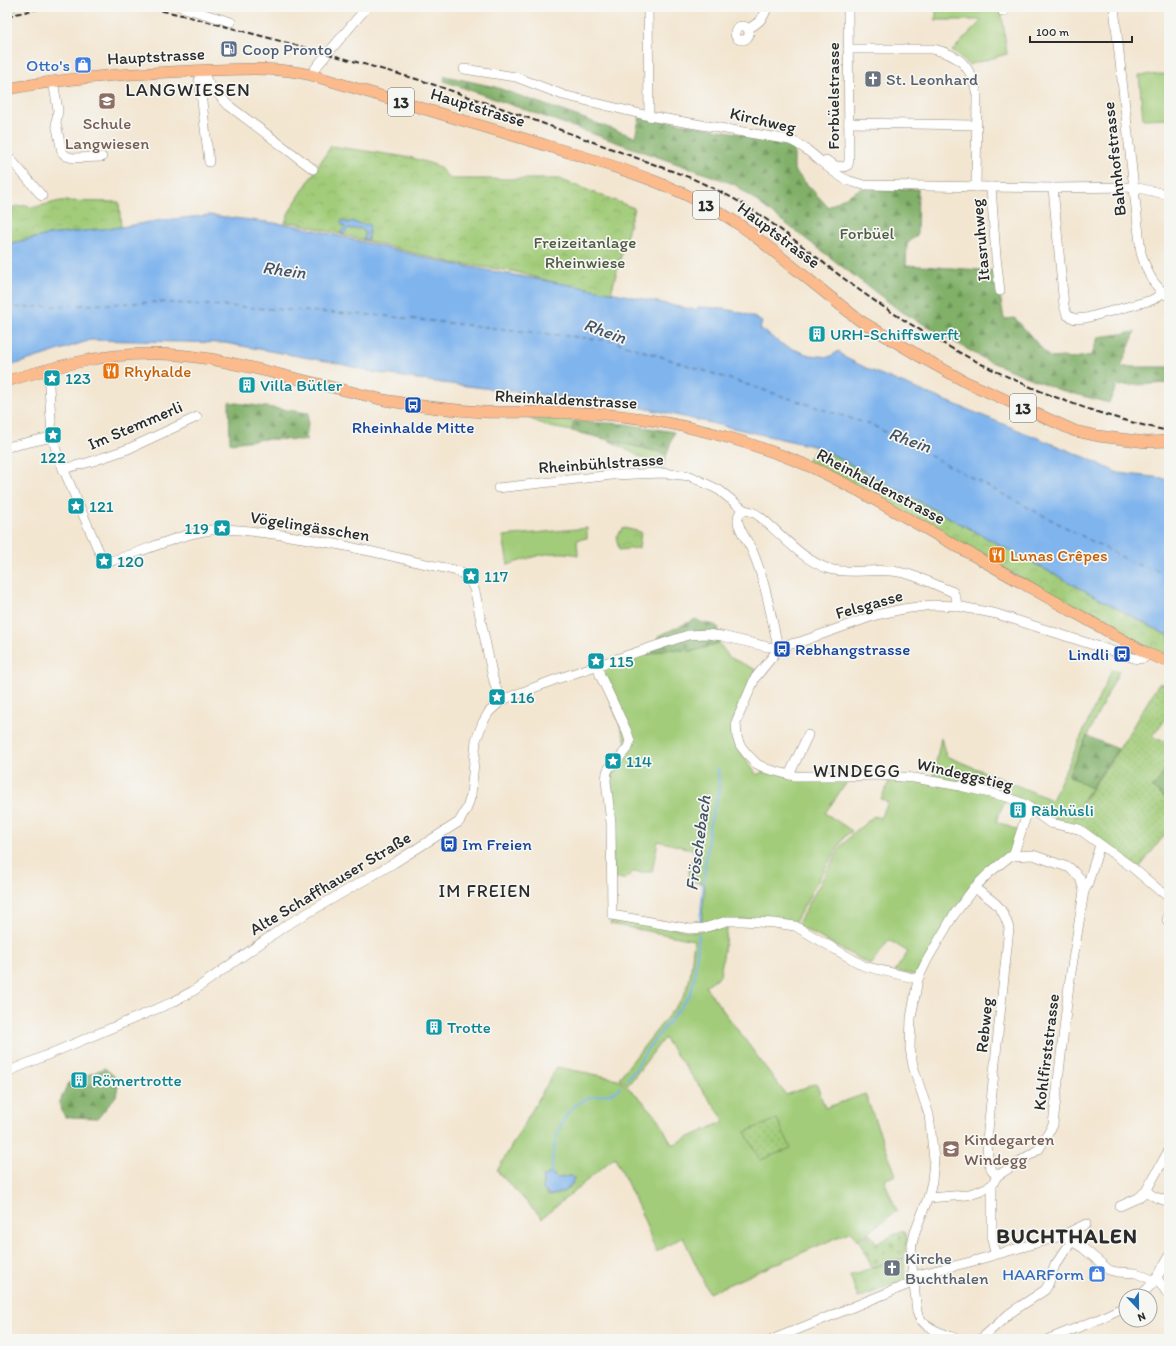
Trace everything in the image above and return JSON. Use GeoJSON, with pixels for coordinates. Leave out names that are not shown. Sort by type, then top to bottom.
{"type":"FeatureCollection","features":[{"type":"Feature","properties":{"kind":"main road","name":"Hauptstrasse"},"geometry":{"type":"LineString","coordinates":[[7,89],[53,81],[128,74],[202,70],[280,69],[312,75],[590,159],[626,171],[692,198],[736,222],[859,320],[966,382],[1075,431],[1098,436],[1132,440],[1169,441]]}},
{"type":"Feature","properties":{"kind":"main road","name":"Rheinhaldenstrasse"},"geometry":{"type":"LineString","coordinates":[[7,381],[51,368],[119,355],[151,354],[195,356],[231,363],[404,404],[459,410],[603,414],[681,426],[718,435],[763,449],[791,459],[837,479],[1148,654],[1169,662]]}},
{"type":"Feature","properties":{"kind":"street"},"geometry":{"type":"LineString","coordinates":[[7,8],[12,7]]}},
{"type":"Feature","properties":{"kind":"street"},"geometry":{"type":"LineString","coordinates":[[180,7],[213,11],[231,22]]}},
{"type":"Feature","properties":{"kind":"street"},"geometry":{"type":"LineString","coordinates":[[312,75],[317,66],[367,7]]}},
{"type":"Feature","properties":{"kind":"street"},"geometry":{"type":"LineString","coordinates":[[648,7],[649,116]]}},
{"type":"Feature","properties":{"kind":"street"},"geometry":{"type":"LineString","coordinates":[[748,29],[761,21],[768,7]]}},
{"type":"Feature","properties":{"kind":"street","name":"Forbüelstrasse"},"geometry":{"type":"LineString","coordinates":[[809,152],[815,152],[836,166],[847,167],[849,160],[848,7]]}},
{"type":"Feature","properties":{"kind":"street","name":"Bahnhofstrasse"},"geometry":{"type":"LineString","coordinates":[[1114,7],[1141,253],[1147,272],[1155,284],[1166,295]]}},
{"type":"Feature","properties":{"kind":"street"},"geometry":{"type":"LineString","coordinates":[[848,49],[934,49],[943,51],[964,63],[971,73],[977,95],[976,187]]}},
{"type":"Feature","properties":{"kind":"street","name":"Kirchweg"},"geometry":{"type":"LineString","coordinates":[[464,69],[516,77],[563,95],[649,116],[790,140],[796,142],[843,178],[864,185],[1053,188],[1134,187],[1169,195]]}},
{"type":"Feature","properties":{"kind":"street"},"geometry":{"type":"LineString","coordinates":[[202,70],[199,76],[209,162]]}},
{"type":"Feature","properties":{"kind":"street"},"geometry":{"type":"LineString","coordinates":[[202,70],[208,83],[228,105],[313,169]]}},
{"type":"Feature","properties":{"kind":"street"},"geometry":{"type":"LineString","coordinates":[[53,81],[58,110],[56,123],[62,152],[66,156],[73,158],[102,157]]}},
{"type":"Feature","properties":{"kind":"street"},"geometry":{"type":"LineString","coordinates":[[849,123],[976,125]]}},
{"type":"Feature","properties":{"kind":"street"},"geometry":{"type":"LineString","coordinates":[[7,155],[42,196]]}},
{"type":"Feature","properties":{"kind":"street","name":"Itasruhweg"},"geometry":{"type":"LineString","coordinates":[[991,187],[1000,291]]}},
{"type":"Feature","properties":{"kind":"street"},"geometry":{"type":"LineString","coordinates":[[1053,188],[1064,306],[1067,315],[1075,319],[1086,318],[1166,295]]}},
{"type":"Feature","properties":{"kind":"street","name":"Vögelingässchen"},"geometry":{"type":"LineString","coordinates":[[51,368],[52,437],[63,469],[104,563],[123,558],[171,540],[212,530],[247,531],[296,536],[454,570],[464,574],[471,580],[475,592],[493,678],[502,700]]}},
{"type":"Feature","properties":{"kind":"street","name":"Im Stemmerli"},"geometry":{"type":"LineString","coordinates":[[63,469],[95,461],[128,449],[197,417]]}},
{"type":"Feature","properties":{"kind":"street"},"geometry":{"type":"LineString","coordinates":[[7,447],[52,437]]}},
{"type":"Feature","properties":{"kind":"street","name":"Rheinbühlstrasse"},"geometry":{"type":"LineString","coordinates":[[498,488],[612,475],[663,473],[690,476],[719,490],[744,510],[751,511],[759,516],[807,558],[829,569],[845,571],[890,570],[903,572],[953,592],[956,598],[957,606]]}},
{"type":"Feature","properties":{"kind":"street"},"geometry":{"type":"LineString","coordinates":[[744,510],[740,513],[738,523],[759,566],[778,647]]}},
{"type":"Feature","properties":{"kind":"street","name":"Felsgasse"},"geometry":{"type":"LineString","coordinates":[[598,666],[612,659],[688,635],[707,634],[722,636],[768,647],[778,647],[800,642],[876,615],[902,609],[932,605],[957,606],[997,614],[1137,659],[1144,658],[1148,654]]}},
{"type":"Feature","properties":{"kind":"street","name":"Windeggstieg"},"geometry":{"type":"LineString","coordinates":[[778,647],[777,651],[755,678],[736,722],[736,732],[740,745],[757,764],[767,769],[790,775],[878,775],[914,778],[985,791],[1029,807],[1050,823],[1079,829],[1136,871],[1160,891],[1169,895]]}},
{"type":"Feature","properties":{"kind":"street"},"geometry":{"type":"LineString","coordinates":[[598,666],[600,675],[628,732],[630,741],[626,750],[607,772],[606,781],[611,823],[612,915],[690,929],[704,928],[727,921],[774,923],[795,926],[864,966],[918,979]]}},
{"type":"Feature","properties":{"kind":"street","name":"Alte Schaffhauser Straße"},"geometry":{"type":"LineString","coordinates":[[7,1072],[173,1002],[192,991],[285,926],[460,822],[467,808],[471,795],[476,740],[483,722],[489,712],[502,700],[554,680],[598,666]]}},
{"type":"Feature","properties":{"kind":"street"},"geometry":{"type":"LineString","coordinates":[[790,775],[808,735]]}},
{"type":"Feature","properties":{"kind":"street"},"geometry":{"type":"LineString","coordinates":[[958,1339],[928,1326],[920,1319],[917,1312],[911,1256],[913,1240],[928,1198],[932,1181],[934,1158],[929,1115],[913,1066],[910,1048],[911,1018],[918,979],[927,960],[953,916],[974,888],[989,873],[1013,856],[1029,807]]}},
{"type":"Feature","properties":{"kind":"street"},"geometry":{"type":"LineString","coordinates":[[1084,892],[1100,845]]}},
{"type":"Feature","properties":{"kind":"street","name":"Kohlfirststrasse"},"geometry":{"type":"LineString","coordinates":[[992,1185],[997,1176],[1039,1149],[1053,1125],[1070,985],[1084,892],[1080,878],[1070,868],[1033,855],[1013,856]]}},
{"type":"Feature","properties":{"kind":"street","name":"Rebweg"},"geometry":{"type":"LineString","coordinates":[[974,888],[996,903],[1005,915],[1009,928],[987,1140],[988,1161],[991,1170],[997,1176]]}},
{"type":"Feature","properties":{"kind":"street"},"geometry":{"type":"LineString","coordinates":[[1120,1206],[1138,1198],[1146,1191],[1169,1150]]}},
{"type":"Feature","properties":{"kind":"street"},"geometry":{"type":"LineString","coordinates":[[928,1198],[966,1195],[979,1192],[992,1185],[992,1238],[995,1254]]}},
{"type":"Feature","properties":{"kind":"street"},"geometry":{"type":"LineString","coordinates":[[1146,1191],[1153,1196],[1169,1202]]}},
{"type":"Feature","properties":{"kind":"street"},"geometry":{"type":"LineString","coordinates":[[774,1339],[913,1279],[1061,1236],[1086,1224]]}},
{"type":"Feature","properties":{"kind":"street"},"geometry":{"type":"LineString","coordinates":[[1061,1236],[1083,1248],[1109,1270],[1136,1273],[1156,1279],[1169,1296]]}},
{"type":"Feature","properties":{"kind":"street"},"geometry":{"type":"LineString","coordinates":[[981,1339],[1010,1313],[1045,1290],[1055,1266],[1072,1241]]}},
{"type":"Feature","properties":{"kind":"street"},"geometry":{"type":"LineString","coordinates":[[1148,1288],[1156,1279],[1169,1256]]}},
{"type":"Feature","properties":{"kind":"street"},"geometry":{"type":"LineString","coordinates":[[1049,1339],[1118,1310]]}},
{"type":"Feature","properties":{"kind":"green space"},"geometry":{"type":"Polygon","coordinates":[[[936,7],[1001,7],[1007,54],[968,65],[952,51],[982,20],[936,20],[936,7]]]}},
{"type":"Feature","properties":{"kind":"green space"},"geometry":{"type":"Polygon","coordinates":[[[1169,74],[1169,118],[1143,119],[1139,75],[1169,74]]]}},
{"type":"Feature","properties":{"kind":"green space","name":"Forbüel"},"geometry":{"type":"Polygon","coordinates":[[[445,76],[495,87],[635,137],[640,116],[794,143],[794,170],[828,207],[862,188],[918,189],[917,235],[907,244],[906,265],[996,271],[1004,319],[1015,318],[1050,358],[1064,357],[1069,359],[1092,355],[1098,337],[1135,332],[1121,367],[1169,367],[1169,383],[1117,386],[1109,403],[1057,389],[986,360],[899,310],[734,184],[444,81],[445,76]]]}},
{"type":"Feature","properties":{"kind":"green space","name":"Freizeitanlage Rheinwiese"},"geometry":{"type":"Polygon","coordinates":[[[331,146],[413,158],[438,166],[450,179],[559,179],[634,208],[611,293],[556,283],[512,271],[453,263],[296,223],[285,223],[289,212],[331,146]]]}},
{"type":"Feature","properties":{"kind":"green space"},"geometry":{"type":"Polygon","coordinates":[[[60,201],[119,202],[121,227],[49,235],[7,244],[7,208],[27,205],[31,208],[60,201]]]}},
{"type":"Feature","properties":{"kind":"green space"},"geometry":{"type":"Polygon","coordinates":[[[229,402],[309,413],[306,440],[265,439],[230,443],[229,402]]]}},
{"type":"Feature","properties":{"kind":"green space"},"geometry":{"type":"Polygon","coordinates":[[[528,418],[565,419],[567,421],[574,421],[572,431],[550,427],[528,418]]]}},
{"type":"Feature","properties":{"kind":"green space"},"geometry":{"type":"Polygon","coordinates":[[[574,421],[625,424],[674,432],[667,454],[572,431],[574,421]]]}},
{"type":"Feature","properties":{"kind":"green space"},"geometry":{"type":"Polygon","coordinates":[[[608,440],[667,454],[662,471],[654,464],[608,440]]]}},
{"type":"Feature","properties":{"kind":"green space"},"geometry":{"type":"Polygon","coordinates":[[[817,447],[1169,635],[1169,656],[1150,649],[807,461],[817,447]]]}},
{"type":"Feature","properties":{"kind":"green space"},"geometry":{"type":"Polygon","coordinates":[[[587,528],[587,538],[577,540],[578,555],[569,553],[551,553],[508,565],[503,536],[587,528]]]}},
{"type":"Feature","properties":{"kind":"green space"},"geometry":{"type":"Polygon","coordinates":[[[624,528],[641,532],[639,548],[619,550],[616,536],[624,528]]]}},
{"type":"Feature","properties":{"kind":"green space"},"geometry":{"type":"Polygon","coordinates":[[[696,619],[716,626],[719,634],[719,643],[694,651],[666,649],[648,655],[646,650],[660,646],[658,636],[696,619]]]}},
{"type":"Feature","properties":{"kind":"green space"},"geometry":{"type":"Polygon","coordinates":[[[719,643],[729,657],[756,670],[733,726],[738,748],[757,775],[765,770],[850,778],[825,813],[852,831],[845,836],[794,924],[745,919],[701,926],[705,884],[687,880],[695,850],[658,841],[652,872],[633,872],[625,879],[614,879],[609,775],[629,750],[603,678],[603,670],[607,664],[646,651],[648,655],[666,649],[694,651],[719,643]]]}},
{"type":"Feature","properties":{"kind":"green space"},"geometry":{"type":"Polygon","coordinates":[[[1112,669],[1119,671],[1068,775],[1091,788],[1071,826],[1056,822],[1007,796],[996,821],[1019,831],[1011,854],[998,860],[915,975],[895,971],[908,952],[889,940],[871,965],[797,925],[840,848],[851,835],[874,816],[880,818],[888,803],[881,799],[891,777],[932,781],[941,738],[946,756],[1052,800],[1112,669]]]}},
{"type":"Feature","properties":{"kind":"green space"},"geometry":{"type":"Polygon","coordinates":[[[1159,683],[1169,686],[1169,715],[1152,736],[1169,744],[1169,766],[1152,788],[1169,801],[1169,829],[1137,871],[1071,826],[1084,800],[1119,749],[1159,683]]]}},
{"type":"Feature","properties":{"kind":"green space"},"geometry":{"type":"Polygon","coordinates":[[[1087,736],[1118,749],[1091,788],[1068,775],[1087,736]]]}},
{"type":"Feature","properties":{"kind":"green space"},"geometry":{"type":"Polygon","coordinates":[[[1169,766],[1169,794],[1166,798],[1152,788],[1169,766]]]}},
{"type":"Feature","properties":{"kind":"green space"},"geometry":{"type":"Polygon","coordinates":[[[613,918],[695,932],[728,924],[720,976],[705,986],[786,1095],[816,1083],[825,1108],[865,1094],[896,1175],[884,1180],[897,1211],[857,1240],[852,1231],[709,1293],[683,1237],[656,1252],[643,1217],[615,1157],[542,1218],[497,1171],[557,1067],[618,1079],[640,1098],[659,1119],[672,1145],[725,1121],[664,1038],[628,1085],[619,1078],[684,996],[690,978],[694,940],[610,924],[613,918]],[[552,1173],[543,1177],[543,1187],[548,1196],[565,1191],[571,1185],[574,1178],[571,1176],[557,1178],[552,1173]]]}},
{"type":"Feature","properties":{"kind":"green space"},"geometry":{"type":"Polygon","coordinates":[[[105,1068],[119,1081],[116,1096],[98,1118],[65,1117],[59,1104],[68,1083],[105,1068]]]}},
{"type":"Feature","properties":{"kind":"green space"},"geometry":{"type":"Polygon","coordinates":[[[777,1119],[791,1148],[760,1160],[745,1132],[777,1119]]]}},
{"type":"Feature","properties":{"kind":"green space"},"geometry":{"type":"Polygon","coordinates":[[[903,1230],[907,1239],[904,1258],[872,1267],[859,1241],[869,1233],[877,1243],[903,1230]]]}},
{"type":"Feature","properties":{"kind":"green space"},"geometry":{"type":"Polygon","coordinates":[[[904,1258],[905,1280],[858,1298],[850,1275],[904,1258]]]}},
{"type":"Feature","properties":{"kind":"water","name":"Rhein"},"geometry":{"type":"Polygon","coordinates":[[[210,215],[298,226],[447,263],[620,294],[695,310],[698,307],[740,312],[762,322],[760,329],[783,345],[809,355],[829,357],[839,351],[844,357],[870,370],[1087,458],[1118,473],[1162,478],[1169,481],[1169,635],[817,447],[635,406],[442,383],[372,372],[337,363],[225,343],[91,340],[7,367],[7,244],[49,235],[210,215]]]}},
{"type":"Feature","properties":{"kind":"water"},"geometry":{"type":"Polygon","coordinates":[[[342,220],[348,223],[352,221],[370,225],[368,240],[363,239],[365,232],[360,228],[348,228],[344,234],[340,233],[345,227],[342,225],[342,220]]]}},
{"type":"Feature","properties":{"kind":"water"},"geometry":{"type":"Polygon","coordinates":[[[551,1173],[557,1178],[571,1176],[574,1178],[573,1182],[564,1191],[549,1195],[543,1190],[543,1177],[551,1173]]]}},
{"type":"Feature","properties":{"kind":"waterway","name":"Fröschebach"},"geometry":{"type":"LineString","coordinates":[[700,922],[709,827],[719,790],[718,768]]}},
{"type":"Feature","properties":{"kind":"waterway","name":"Fröschebach"},"geometry":{"type":"LineString","coordinates":[[627,1079],[637,1067],[645,1052],[690,995],[694,981],[699,934]]}},
{"type":"Feature","properties":{"kind":"waterway","name":"Fröschebach"},"geometry":{"type":"LineString","coordinates":[[551,1173],[553,1152],[559,1130],[569,1112],[590,1097],[609,1094],[620,1087]]}},
{"type":"Feature","properties":{"kind":"ferry route"},"geometry":{"type":"LineString","coordinates":[[7,308],[158,302],[385,316],[613,341],[874,426],[1135,564],[1169,573]]}},
{"type":"Feature","properties":{"kind":"railway"},"geometry":{"type":"LineString","coordinates":[[7,16],[46,7]]}},
{"type":"Feature","properties":{"kind":"railway"},"geometry":{"type":"LineString","coordinates":[[144,7],[182,15],[318,51],[423,81],[691,178],[744,204],[788,235],[869,297],[903,320],[975,361],[1013,379],[1090,410],[1169,431]]}},
{"type":"Feature","properties":{"kind":"place","name":"Coop Pronto"},"geometry":{"type":"Point","coordinates":[229,49]}},
{"type":"Feature","properties":{"kind":"place","name":"Otto's"},"geometry":{"type":"Point","coordinates":[83,65]}},
{"type":"Feature","properties":{"kind":"place","name":"St. Leonhard"},"geometry":{"type":"Point","coordinates":[873,79]}},
{"type":"Feature","properties":{"kind":"place","name":"Schule Langwiesen"},"geometry":{"type":"Point","coordinates":[107,101]}},
{"type":"Feature","properties":{"kind":"place","name":"URH-Schiffswerft"},"geometry":{"type":"Point","coordinates":[817,334]}},
{"type":"Feature","properties":{"kind":"place","name":"Rhyhalde"},"geometry":{"type":"Point","coordinates":[111,371]}},
{"type":"Feature","properties":{"kind":"place","name":"123"},"geometry":{"type":"Point","coordinates":[52,378]}},
{"type":"Feature","properties":{"kind":"place","name":"Villa Bütler"},"geometry":{"type":"Point","coordinates":[247,385]}},
{"type":"Feature","properties":{"kind":"place","name":"Rheinhalde Mitte"},"geometry":{"type":"Point","coordinates":[413,405]}},
{"type":"Feature","properties":{"kind":"place","name":"122"},"geometry":{"type":"Point","coordinates":[53,435]}},
{"type":"Feature","properties":{"kind":"place","name":"121"},"geometry":{"type":"Point","coordinates":[76,506]}},
{"type":"Feature","properties":{"kind":"place","name":"119"},"geometry":{"type":"Point","coordinates":[222,528]}},
{"type":"Feature","properties":{"kind":"place","name":"Lunas Crêpes"},"geometry":{"type":"Point","coordinates":[997,555]}},
{"type":"Feature","properties":{"kind":"place","name":"120"},"geometry":{"type":"Point","coordinates":[104,561]}},
{"type":"Feature","properties":{"kind":"place","name":"117"},"geometry":{"type":"Point","coordinates":[471,576]}},
{"type":"Feature","properties":{"kind":"place","name":"Rebhangstrasse"},"geometry":{"type":"Point","coordinates":[782,649]}},
{"type":"Feature","properties":{"kind":"place","name":"Lindli"},"geometry":{"type":"Point","coordinates":[1122,654]}},
{"type":"Feature","properties":{"kind":"place","name":"115"},"geometry":{"type":"Point","coordinates":[596,661]}},
{"type":"Feature","properties":{"kind":"place","name":"116"},"geometry":{"type":"Point","coordinates":[497,697]}},
{"type":"Feature","properties":{"kind":"place","name":"114"},"geometry":{"type":"Point","coordinates":[613,761]}},
{"type":"Feature","properties":{"kind":"place","name":"Räbhüsli"},"geometry":{"type":"Point","coordinates":[1018,810]}},
{"type":"Feature","properties":{"kind":"place","name":"Im Freien"},"geometry":{"type":"Point","coordinates":[449,844]}},
{"type":"Feature","properties":{"kind":"place","name":"Trotte"},"geometry":{"type":"Point","coordinates":[434,1027]}},
{"type":"Feature","properties":{"kind":"place","name":"Römertrotte"},"geometry":{"type":"Point","coordinates":[79,1080]}},
{"type":"Feature","properties":{"kind":"place","name":"Kindegarten Windegg"},"geometry":{"type":"Point","coordinates":[951,1149]}},
{"type":"Feature","properties":{"kind":"place","name":"Kirche Buchthalen"},"geometry":{"type":"Point","coordinates":[892,1268]}},
{"type":"Feature","properties":{"kind":"place","name":"HAARForm"},"geometry":{"type":"Point","coordinates":[1097,1274]}},
{"type":"Feature","properties":{"kind":"district","name":"LANGWIESEN"},"geometry":{"type":"Point","coordinates":[188,89]}},
{"type":"Feature","properties":{"kind":"district","name":"WINDEGG"},"geometry":{"type":"Point","coordinates":[857,771]}},
{"type":"Feature","properties":{"kind":"district","name":"IM FREIEN"},"geometry":{"type":"Point","coordinates":[485,891]}},
{"type":"Feature","properties":{"kind":"district","name":"BUCHTHALEN"},"geometry":{"type":"Point","coordinates":[1067,1236]}}]}
